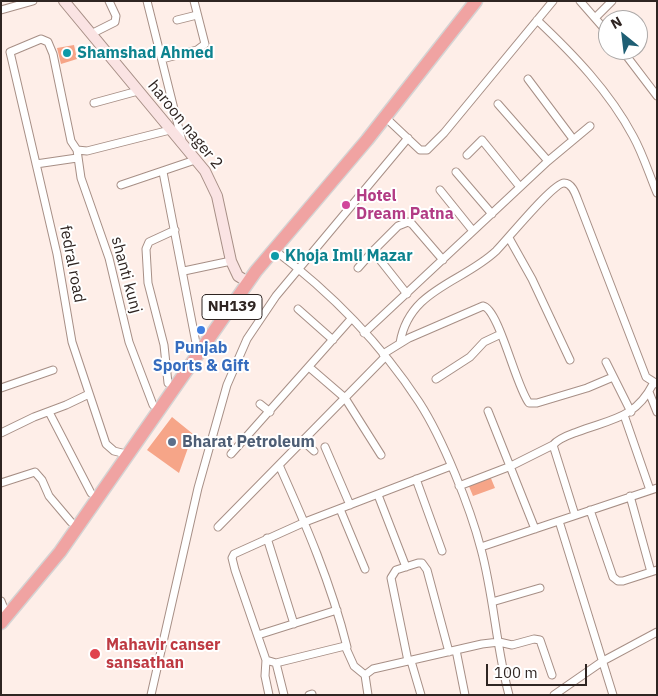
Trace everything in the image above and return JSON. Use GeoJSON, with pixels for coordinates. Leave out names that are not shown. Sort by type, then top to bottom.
{"type":"FeatureCollection","features":[{"type":"Feature","properties":{"kind":"highway","name":"NH139"},"geometry":{"type":"LineString","coordinates":[[3,612],[123,453],[245,280],[267,244],[367,127],[466,1]]}},
{"type":"Feature","properties":{"kind":"highway","name":"NH139"},"geometry":{"type":"LineString","coordinates":[[3,612],[60,552],[153,405],[196,343],[245,280],[385,117],[476,1]]}},
{"type":"Feature","properties":{"kind":"street"},"geometry":{"type":"LineString","coordinates":[[1,10],[33,1]]}},
{"type":"Feature","properties":{"kind":"street","name":"haroon nager 2"},"geometry":{"type":"LineString","coordinates":[[64,1],[205,171],[217,196],[231,261],[245,280]]}},
{"type":"Feature","properties":{"kind":"street"},"geometry":{"type":"LineString","coordinates":[[91,34],[115,22],[116,16],[108,1]]}},
{"type":"Feature","properties":{"kind":"street"},"geometry":{"type":"LineString","coordinates":[[147,1],[183,146]]}},
{"type":"Feature","properties":{"kind":"street"},"geometry":{"type":"LineString","coordinates":[[162,59],[197,50],[205,44],[194,1]]}},
{"type":"Feature","properties":{"kind":"street"},"geometry":{"type":"LineString","coordinates":[[385,117],[420,150],[430,147],[552,1]]}},
{"type":"Feature","properties":{"kind":"street"},"geometry":{"type":"LineString","coordinates":[[580,1],[598,21]]}},
{"type":"Feature","properties":{"kind":"street"},"geometry":{"type":"LineString","coordinates":[[595,18],[612,1]]}},
{"type":"Feature","properties":{"kind":"street"},"geometry":{"type":"LineString","coordinates":[[176,20],[197,15]]}},
{"type":"Feature","properties":{"kind":"street"},"geometry":{"type":"LineString","coordinates":[[536,20],[574,56],[612,103],[634,137],[657,192]]}},
{"type":"Feature","properties":{"kind":"street","name":"fedral road"},"geometry":{"type":"LineString","coordinates":[[53,54],[48,42],[41,39],[10,52],[61,272],[72,342],[106,444],[123,453]]}},
{"type":"Feature","properties":{"kind":"street","name":"shanti kunj"},"geometry":{"type":"LineString","coordinates":[[53,54],[71,141],[77,154],[81,178],[109,258],[129,342],[153,405]]}},
{"type":"Feature","properties":{"kind":"street"},"geometry":{"type":"LineString","coordinates":[[630,60],[656,94]]}},
{"type":"Feature","properties":{"kind":"street"},"geometry":{"type":"LineString","coordinates":[[528,79],[573,139]]}},
{"type":"Feature","properties":{"kind":"street"},"geometry":{"type":"LineString","coordinates":[[94,103],[138,91]]}},
{"type":"Feature","properties":{"kind":"street"},"geometry":{"type":"LineString","coordinates":[[498,104],[548,161]]}},
{"type":"Feature","properties":{"kind":"street"},"geometry":{"type":"LineString","coordinates":[[364,334],[548,161],[590,126]]}},
{"type":"Feature","properties":{"kind":"street"},"geometry":{"type":"LineString","coordinates":[[36,164],[170,130]]}},
{"type":"Feature","properties":{"kind":"street"},"geometry":{"type":"LineString","coordinates":[[151,695],[198,488],[226,385],[236,360],[256,325],[298,268],[408,138]]}},
{"type":"Feature","properties":{"kind":"street"},"geometry":{"type":"LineString","coordinates":[[467,155],[482,140],[520,188]]}},
{"type":"Feature","properties":{"kind":"street"},"geometry":{"type":"LineString","coordinates":[[121,185],[195,160]]}},
{"type":"Feature","properties":{"kind":"street"},"geometry":{"type":"LineString","coordinates":[[163,172],[184,271],[196,343]]}},
{"type":"Feature","properties":{"kind":"street"},"geometry":{"type":"LineString","coordinates":[[456,172],[492,214]]}},
{"type":"Feature","properties":{"kind":"street"},"geometry":{"type":"LineString","coordinates":[[400,343],[406,321],[420,303],[440,287],[483,262],[509,238],[555,187],[560,184],[570,186],[644,371],[655,384],[645,399],[628,413],[566,436],[553,445],[512,466],[459,486]]}},
{"type":"Feature","properties":{"kind":"street"},"geometry":{"type":"LineString","coordinates":[[440,190],[473,232]]}},
{"type":"Feature","properties":{"kind":"street"},"geometry":{"type":"LineString","coordinates":[[358,268],[398,226],[408,222],[443,260]]}},
{"type":"Feature","properties":{"kind":"street"},"geometry":{"type":"LineString","coordinates":[[168,383],[164,345],[148,283],[146,248],[149,242],[175,230]]}},
{"type":"Feature","properties":{"kind":"street"},"geometry":{"type":"LineString","coordinates":[[509,238],[539,294],[570,360]]}},
{"type":"Feature","properties":{"kind":"street"},"geometry":{"type":"LineString","coordinates":[[273,249],[298,268],[351,319],[384,356],[420,404],[459,486],[481,547],[502,668],[509,695]]}},
{"type":"Feature","properties":{"kind":"street"},"geometry":{"type":"LineString","coordinates":[[373,251],[407,294]]}},
{"type":"Feature","properties":{"kind":"street"},"geometry":{"type":"LineString","coordinates":[[184,271],[231,261]]}},
{"type":"Feature","properties":{"kind":"street"},"geometry":{"type":"LineString","coordinates":[[218,527],[384,356],[400,343],[483,306],[490,310],[529,403],[537,403],[587,388],[613,377]]}},
{"type":"Feature","properties":{"kind":"street"},"geometry":{"type":"LineString","coordinates":[[298,309],[333,340]]}},
{"type":"Feature","properties":{"kind":"street"},"geometry":{"type":"LineString","coordinates":[[231,454],[351,319]]}},
{"type":"Feature","properties":{"kind":"street"},"geometry":{"type":"LineString","coordinates":[[436,379],[462,363],[484,342],[501,334]]}},
{"type":"Feature","properties":{"kind":"street"},"geometry":{"type":"LineString","coordinates":[[481,547],[630,496],[653,490],[628,413],[606,362]]}},
{"type":"Feature","properties":{"kind":"street"},"geometry":{"type":"LineString","coordinates":[[309,367],[345,398],[381,455]]}},
{"type":"Feature","properties":{"kind":"street"},"geometry":{"type":"LineString","coordinates":[[1,388],[53,370]]}},
{"type":"Feature","properties":{"kind":"street"},"geometry":{"type":"LineString","coordinates":[[649,392],[657,412]]}},
{"type":"Feature","properties":{"kind":"street"},"geometry":{"type":"LineString","coordinates":[[1,433],[89,394]]}},
{"type":"Feature","properties":{"kind":"street"},"geometry":{"type":"LineString","coordinates":[[260,404],[270,412]]}},
{"type":"Feature","properties":{"kind":"street"},"geometry":{"type":"LineString","coordinates":[[488,411],[512,466],[535,529]]}},
{"type":"Feature","properties":{"kind":"street"},"geometry":{"type":"LineString","coordinates":[[49,412],[91,493]]}},
{"type":"Feature","properties":{"kind":"street"},"geometry":{"type":"LineString","coordinates":[[303,441],[314,451]]}},
{"type":"Feature","properties":{"kind":"street"},"geometry":{"type":"LineString","coordinates":[[553,445],[575,515]]}},
{"type":"Feature","properties":{"kind":"street"},"geometry":{"type":"LineString","coordinates":[[325,447],[350,505]]}},
{"type":"Feature","properties":{"kind":"street"},"geometry":{"type":"LineString","coordinates":[[279,465],[305,522],[337,610],[354,666],[365,674],[368,695]]}},
{"type":"Feature","properties":{"kind":"street"},"geometry":{"type":"LineString","coordinates":[[270,695],[265,676],[266,660],[232,558],[237,551],[305,522],[450,466]]}},
{"type":"Feature","properties":{"kind":"street"},"geometry":{"type":"LineString","coordinates":[[1,483],[36,472],[49,496],[71,522]]}},
{"type":"Feature","properties":{"kind":"street"},"geometry":{"type":"LineString","coordinates":[[416,480],[442,551]]}},
{"type":"Feature","properties":{"kind":"street"},"geometry":{"type":"LineString","coordinates":[[378,494],[406,567]]}},
{"type":"Feature","properties":{"kind":"street"},"geometry":{"type":"LineString","coordinates":[[590,510],[613,577],[623,581],[654,571],[630,496]]}},
{"type":"Feature","properties":{"kind":"street"},"geometry":{"type":"LineString","coordinates":[[340,509],[365,569]]}},
{"type":"Feature","properties":{"kind":"street"},"geometry":{"type":"LineString","coordinates":[[559,521],[613,695]]}},
{"type":"Feature","properties":{"kind":"street"},"geometry":{"type":"LineString","coordinates":[[266,538],[294,624]]}},
{"type":"Feature","properties":{"kind":"street"},"geometry":{"type":"LineString","coordinates":[[421,695],[409,661],[390,578],[396,570],[422,563],[427,570],[465,695]]}},
{"type":"Feature","properties":{"kind":"street"},"geometry":{"type":"LineString","coordinates":[[492,602],[540,588]]}},
{"type":"Feature","properties":{"kind":"street"},"geometry":{"type":"LineString","coordinates":[[258,635],[337,610]]}},
{"type":"Feature","properties":{"kind":"street"},"geometry":{"type":"LineString","coordinates":[[554,695],[603,661],[657,632]]}},
{"type":"Feature","properties":{"kind":"street"},"geometry":{"type":"LineString","coordinates":[[365,674],[373,669],[452,651],[499,642],[512,645],[540,640],[552,675]]}},
{"type":"Feature","properties":{"kind":"street"},"geometry":{"type":"LineString","coordinates":[[266,660],[276,663],[336,646],[347,647]]}},
{"type":"Feature","properties":{"kind":"street"},"geometry":{"type":"LineString","coordinates":[[276,663],[284,695]]}},
{"type":"Feature","properties":{"kind":"building","name":"Shamshad Ahmed"},"geometry":{"type":"Polygon","coordinates":[[[74,45],[77,59],[61,64],[57,48],[74,45]]]}},
{"type":"Feature","properties":{"kind":"building","name":"Bharat Petroleum"},"geometry":{"type":"Polygon","coordinates":[[[172,417],[193,434],[179,473],[147,450],[172,417]]]}},
{"type":"Feature","properties":{"kind":"building"},"geometry":{"type":"Polygon","coordinates":[[[490,476],[495,488],[473,496],[468,484],[490,476]]]}},
{"type":"Feature","properties":{"kind":"place","name":"Shamshad Ahmed"},"geometry":{"type":"Point","coordinates":[67,53]}},
{"type":"Feature","properties":{"kind":"place","name":"Hotel Dream Patna"},"geometry":{"type":"Point","coordinates":[346,205]}},
{"type":"Feature","properties":{"kind":"place","name":"Khoja Imli Mazar"},"geometry":{"type":"Point","coordinates":[275,256]}},
{"type":"Feature","properties":{"kind":"place","name":"Punjab Sports & Gift"},"geometry":{"type":"Point","coordinates":[201,330]}},
{"type":"Feature","properties":{"kind":"place","name":"Bharat Petroleum"},"geometry":{"type":"Point","coordinates":[172,442]}},
{"type":"Feature","properties":{"kind":"place","name":"Mahavir canser sansathan"},"geometry":{"type":"Point","coordinates":[95,654]}}]}
